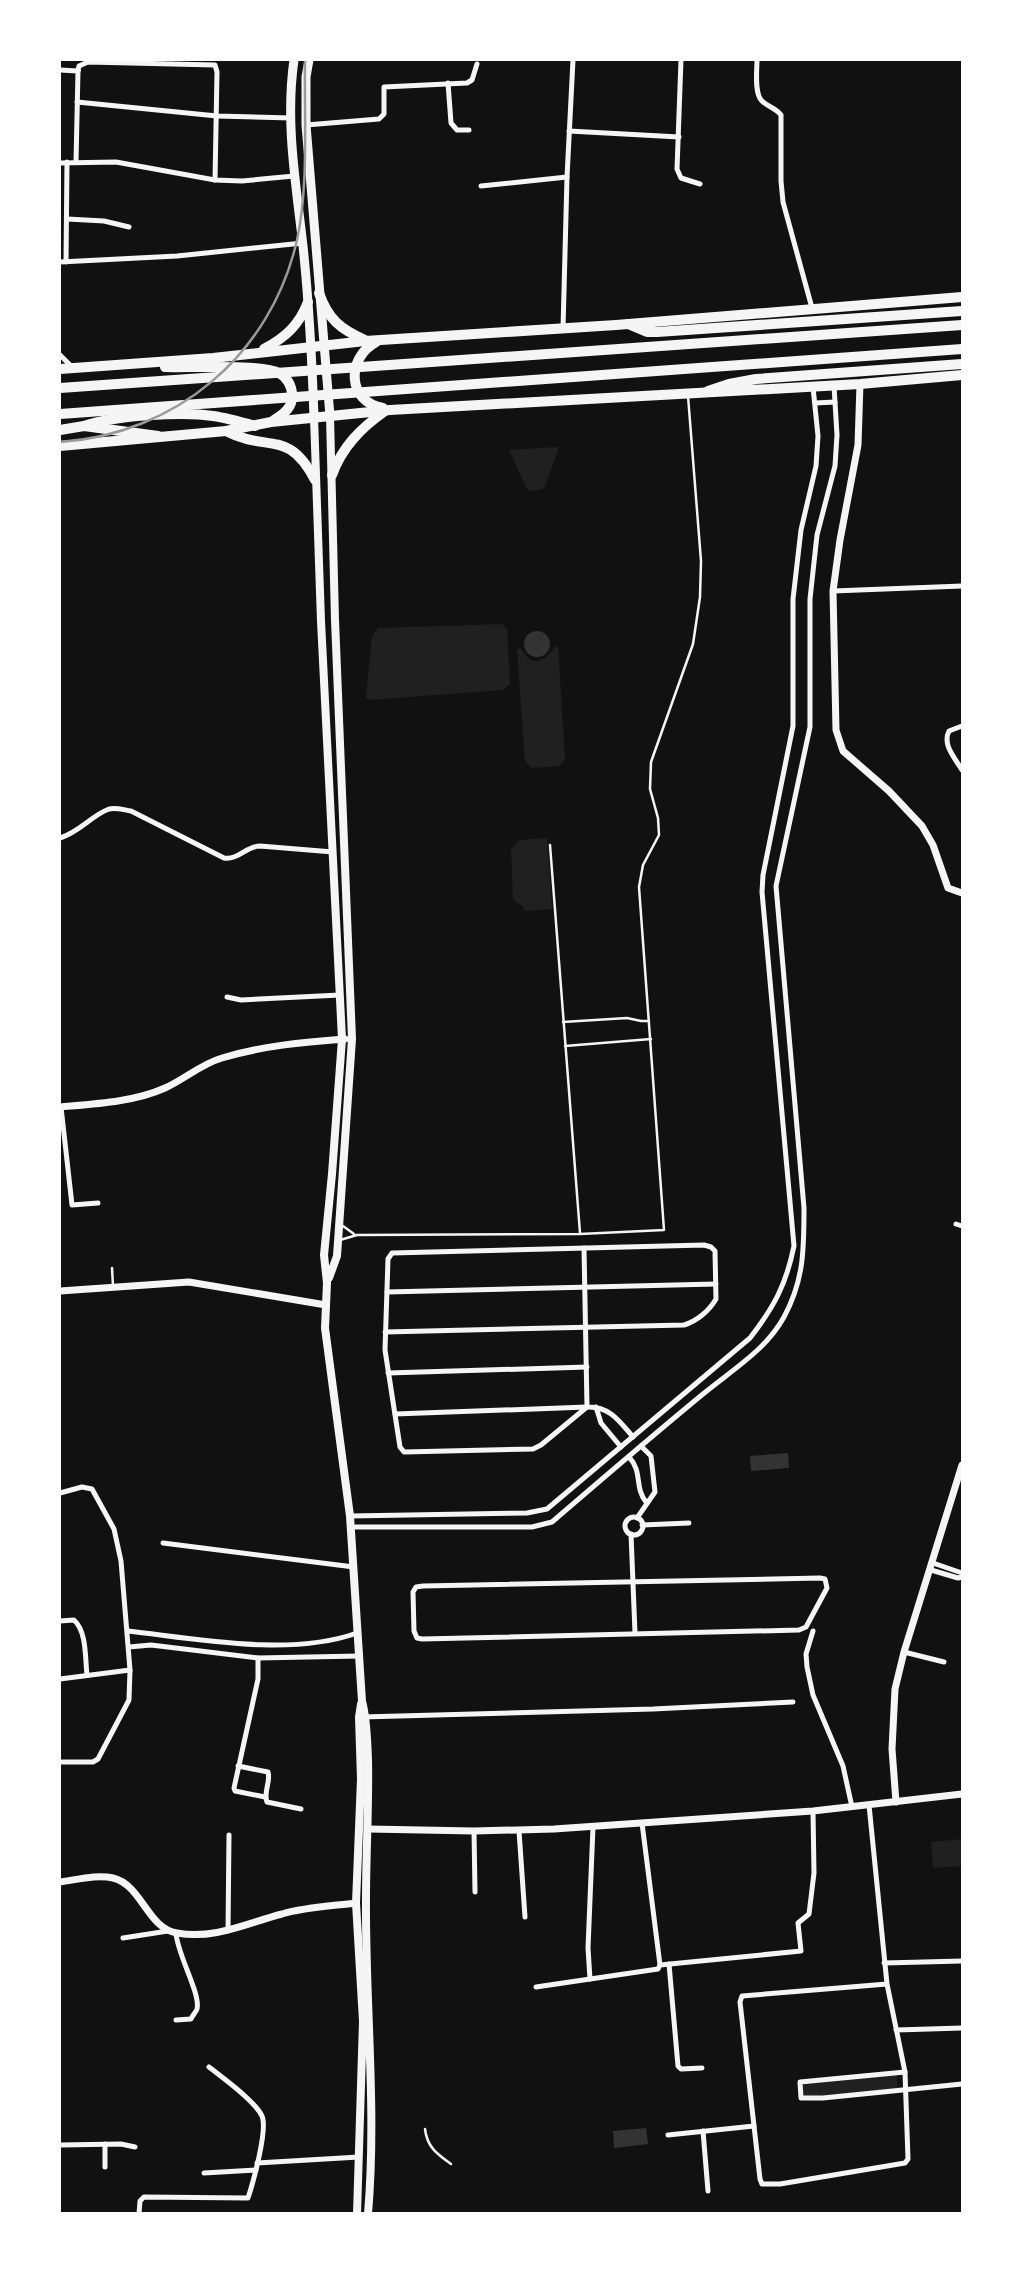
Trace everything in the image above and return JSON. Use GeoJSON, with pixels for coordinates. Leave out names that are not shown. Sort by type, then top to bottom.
{"type":"FeatureCollection","features":[{"type":"Feature","properties":{"kind":"highway"},"geometry":{"type":"LineString","coordinates":[[318,293],[335,323],[365,341]]}},
{"type":"Feature","properties":{"kind":"highway"},"geometry":{"type":"LineString","coordinates":[[60,369],[213,358],[365,341],[563,329],[962,297]]}},
{"type":"Feature","properties":{"kind":"highway"},"geometry":{"type":"LineString","coordinates":[[247,354],[265,349],[282,339],[295,327],[308,302]]}},
{"type":"Feature","properties":{"kind":"highway"},"geometry":{"type":"LineString","coordinates":[[628,324],[647,332],[657,332],[962,311]]}},
{"type":"Feature","properties":{"kind":"highway"},"geometry":{"type":"LineString","coordinates":[[60,388],[962,325]]}},
{"type":"Feature","properties":{"kind":"highway"},"geometry":{"type":"LineString","coordinates":[[381,340],[367,347],[358,358],[354,372],[356,387],[364,399],[376,407],[388,410]]}},
{"type":"Feature","properties":{"kind":"highway"},"geometry":{"type":"LineString","coordinates":[[60,414],[962,349]]}},
{"type":"Feature","properties":{"kind":"highway"},"geometry":{"type":"LineString","coordinates":[[708,391],[756,379],[962,364]]}},
{"type":"Feature","properties":{"kind":"highway"},"geometry":{"type":"LineString","coordinates":[[94,367],[272,370],[288,381],[292,396],[286,411],[271,422]]}},
{"type":"Feature","properties":{"kind":"highway"},"geometry":{"type":"LineString","coordinates":[[60,446],[226,431],[271,422],[388,410],[834,386],[962,376]]}},
{"type":"Feature","properties":{"kind":"highway"},"geometry":{"type":"LineString","coordinates":[[332,475],[337,460],[358,433],[388,410]]}},
{"type":"Feature","properties":{"kind":"highway"},"geometry":{"type":"LineString","coordinates":[[62,429],[110,419],[194,414],[216,416],[255,426]]}},
{"type":"Feature","properties":{"kind":"highway"},"geometry":{"type":"LineString","coordinates":[[84,426],[158,436]]}},
{"type":"Feature","properties":{"kind":"highway"},"geometry":{"type":"LineString","coordinates":[[226,431],[247,439],[279,444],[292,450],[305,461],[315,480]]}},
{"type":"Feature","properties":{"kind":"main road"},"geometry":{"type":"LineString","coordinates":[[294,60],[290,118],[311,347],[342,1039],[324,1255],[327,1283],[326,1345],[350,1516],[363,1717],[368,1829],[366,1900],[371,2075],[368,2214]]}},
{"type":"Feature","properties":{"kind":"main road"},"geometry":{"type":"LineString","coordinates":[[309,60],[306,77],[306,125],[330,415],[335,620],[352,1039],[337,1256],[327,1283]]}},
{"type":"Feature","properties":{"kind":"main road"},"geometry":{"type":"LineString","coordinates":[[327,729],[340,727]]}},
{"type":"Feature","properties":{"kind":"main road"},"geometry":{"type":"LineString","coordinates":[[331,1192],[342,1194]]}},
{"type":"Feature","properties":{"kind":"main road"},"geometry":{"type":"LineString","coordinates":[[329,1207],[341,1208]]}},
{"type":"Feature","properties":{"kind":"main road"},"geometry":{"type":"LineString","coordinates":[[356,2214],[363,2021],[356,1903],[363,1717]]}},
{"type":"Feature","properties":{"kind":"street"},"geometry":{"type":"LineString","coordinates":[[563,329],[573,60]]}},
{"type":"Feature","properties":{"kind":"street"},"geometry":{"type":"LineString","coordinates":[[681,60],[677,169],[679,176],[700,184]]}},
{"type":"Feature","properties":{"kind":"street"},"geometry":{"type":"LineString","coordinates":[[757,60],[759,98],[781,115],[783,202],[812,309]]}},
{"type":"Feature","properties":{"kind":"street"},"geometry":{"type":"LineString","coordinates":[[76,162],[79,66],[88,62],[212,64],[217,72],[215,180]]}},
{"type":"Feature","properties":{"kind":"street"},"geometry":{"type":"LineString","coordinates":[[306,125],[381,118],[384,114],[383,89],[386,86],[462,84],[472,80],[477,64]]}},
{"type":"Feature","properties":{"kind":"street"},"geometry":{"type":"LineString","coordinates":[[60,70],[78,71]]}},
{"type":"Feature","properties":{"kind":"street"},"geometry":{"type":"LineString","coordinates":[[448,83],[451,123],[457,130],[469,130]]}},
{"type":"Feature","properties":{"kind":"street"},"geometry":{"type":"LineString","coordinates":[[77,102],[217,116],[290,118]]}},
{"type":"Feature","properties":{"kind":"street"},"geometry":{"type":"LineString","coordinates":[[569,131],[679,137]]}},
{"type":"Feature","properties":{"kind":"street"},"geometry":{"type":"LineString","coordinates":[[68,162],[63,262],[177,256],[303,243]]}},
{"type":"Feature","properties":{"kind":"street"},"geometry":{"type":"LineString","coordinates":[[60,163],[116,162],[215,180],[242,181],[294,176]]}},
{"type":"Feature","properties":{"kind":"street"},"geometry":{"type":"LineString","coordinates":[[481,186],[567,177]]}},
{"type":"Feature","properties":{"kind":"street"},"geometry":{"type":"LineString","coordinates":[[67,219],[96,219],[129,227]]}},
{"type":"Feature","properties":{"kind":"street"},"geometry":{"type":"LineString","coordinates":[[60,355],[73,368]]}},
{"type":"Feature","properties":{"kind":"street"},"geometry":{"type":"LineString","coordinates":[[860,384],[858,445],[840,540],[834,591],[836,730],[843,751],[889,791],[922,826],[933,845],[948,888],[962,894]]}},
{"type":"Feature","properties":{"kind":"street"},"geometry":{"type":"LineString","coordinates":[[351,1527],[532,1527],[552,1522],[762,1347],[784,1318],[800,1280],[804,1253],[804,1208],[776,886],[810,727],[810,599],[817,535],[835,466],[837,435],[834,386]]}},
{"type":"Feature","properties":{"kind":"street"},"geometry":{"type":"LineString","coordinates":[[350,1516],[527,1513],[547,1509],[750,1338],[771,1311],[788,1273],[794,1246],[762,892],[763,875],[793,726],[793,599],[801,530],[816,466],[818,436],[813,387]]}},
{"type":"Feature","properties":{"kind":"street"},"geometry":{"type":"LineString","coordinates":[[815,403],[835,401]]}},
{"type":"Feature","properties":{"kind":"street"},"geometry":{"type":"LineString","coordinates":[[834,591],[962,586]]}},
{"type":"Feature","properties":{"kind":"street"},"geometry":{"type":"LineString","coordinates":[[962,726],[949,731],[946,739],[962,770]]}},
{"type":"Feature","properties":{"kind":"street"},"geometry":{"type":"LineString","coordinates":[[790,748],[806,750]]}},
{"type":"Feature","properties":{"kind":"street"},"geometry":{"type":"LineString","coordinates":[[60,838],[73,834],[107,810],[116,808],[131,811],[224,858],[237,857],[253,846],[333,852]]}},
{"type":"Feature","properties":{"kind":"street"},"geometry":{"type":"LineString","coordinates":[[227,997],[241,1000],[340,995]]}},
{"type":"Feature","properties":{"kind":"street"},"geometry":{"type":"LineString","coordinates":[[98,1203],[72,1205],[60,1107],[143,1096],[167,1087],[198,1067],[251,1050],[352,1039]]}},
{"type":"Feature","properties":{"kind":"street"},"geometry":{"type":"LineString","coordinates":[[790,1210],[804,1208]]}},
{"type":"Feature","properties":{"kind":"street"},"geometry":{"type":"LineString","coordinates":[[385,1332],[684,1325],[694,1322],[716,1299],[715,1251],[711,1247],[704,1245],[392,1253],[388,1259],[385,1332],[385,1350],[400,1447],[404,1452],[533,1449],[587,1407]]}},
{"type":"Feature","properties":{"kind":"street"},"geometry":{"type":"LineString","coordinates":[[584,1248],[587,1407]]}},
{"type":"Feature","properties":{"kind":"street"},"geometry":{"type":"LineString","coordinates":[[60,1291],[189,1282],[326,1305]]}},
{"type":"Feature","properties":{"kind":"street"},"geometry":{"type":"LineString","coordinates":[[387,1292],[716,1284]]}},
{"type":"Feature","properties":{"kind":"street"},"geometry":{"type":"LineString","coordinates":[[388,1373],[587,1367]]}},
{"type":"Feature","properties":{"kind":"street"},"geometry":{"type":"LineString","coordinates":[[394,1414],[596,1407],[613,1413],[633,1437]]}},
{"type":"Feature","properties":{"kind":"street"},"geometry":{"type":"LineString","coordinates":[[596,1407],[601,1423],[621,1447]]}},
{"type":"Feature","properties":{"kind":"street"},"geometry":{"type":"LineString","coordinates":[[637,1518],[655,1492],[651,1456],[641,1446]]}},
{"type":"Feature","properties":{"kind":"street"},"geometry":{"type":"LineString","coordinates":[[629,1457],[636,1465],[639,1494],[646,1502]]}},
{"type":"Feature","properties":{"kind":"street"},"geometry":{"type":"LineString","coordinates":[[896,1802],[892,1749],[893,1703],[904,1651],[962,1465]]}},
{"type":"Feature","properties":{"kind":"street"},"geometry":{"type":"LineString","coordinates":[[60,1493],[82,1487],[92,1489],[114,1529],[121,1561],[130,1670],[129,1700],[98,1759],[93,1762],[60,1762]]}},
{"type":"Feature","properties":{"kind":"street"},"geometry":{"type":"LineString","coordinates":[[637,1518],[632,1517],[625,1523],[627,1532],[639,1533],[642,1525]]}},
{"type":"Feature","properties":{"kind":"street"},"geometry":{"type":"LineString","coordinates":[[637,1518],[642,1525]]}},
{"type":"Feature","properties":{"kind":"street"},"geometry":{"type":"LineString","coordinates":[[642,1525],[689,1523]]}},
{"type":"Feature","properties":{"kind":"street"},"geometry":{"type":"LineString","coordinates":[[631,1534],[635,1633]]}},
{"type":"Feature","properties":{"kind":"street"},"geometry":{"type":"LineString","coordinates":[[163,1544],[354,1567]]}},
{"type":"Feature","properties":{"kind":"street"},"geometry":{"type":"LineString","coordinates":[[932,1567],[962,1575]]}},
{"type":"Feature","properties":{"kind":"street"},"geometry":{"type":"LineString","coordinates":[[820,1578],[825,1579],[827,1588],[806,1627],[799,1630],[422,1639],[417,1638],[414,1631],[413,1592],[416,1587],[634,1581],[820,1578]]}},
{"type":"Feature","properties":{"kind":"street"},"geometry":{"type":"LineString","coordinates":[[60,1621],[74,1620],[79,1625],[88,1675]]}},
{"type":"Feature","properties":{"kind":"street"},"geometry":{"type":"LineString","coordinates":[[128,1631],[281,1646],[343,1638],[357,1633]]}},
{"type":"Feature","properties":{"kind":"street"},"geometry":{"type":"LineString","coordinates":[[813,1631],[806,1654],[813,1695],[843,1766],[852,1807]]}},
{"type":"Feature","properties":{"kind":"street"},"geometry":{"type":"LineString","coordinates":[[150,1645],[151,1634]]}},
{"type":"Feature","properties":{"kind":"street"},"geometry":{"type":"LineString","coordinates":[[129,1647],[150,1645],[258,1658],[359,1656]]}},
{"type":"Feature","properties":{"kind":"street"},"geometry":{"type":"LineString","coordinates":[[904,1651],[944,1662]]}},
{"type":"Feature","properties":{"kind":"street"},"geometry":{"type":"LineString","coordinates":[[258,1658],[258,1679],[235,1791],[265,1797]]}},
{"type":"Feature","properties":{"kind":"street"},"geometry":{"type":"LineString","coordinates":[[60,1679],[130,1670]]}},
{"type":"Feature","properties":{"kind":"street"},"geometry":{"type":"LineString","coordinates":[[363,1717],[653,1709],[793,1702]]}},
{"type":"Feature","properties":{"kind":"street"},"geometry":{"type":"LineString","coordinates":[[238,1766],[268,1772],[265,1797],[268,1802],[302,1809]]}},
{"type":"Feature","properties":{"kind":"street"},"geometry":{"type":"LineString","coordinates":[[368,1829],[519,1831],[593,1827],[813,1811],[962,1794]]}},
{"type":"Feature","properties":{"kind":"street"},"geometry":{"type":"LineString","coordinates":[[869,1805],[884,1964],[905,2072],[908,2160],[905,2163],[780,2184],[762,2184],[740,2001],[742,1996],[887,1984]]}},
{"type":"Feature","properties":{"kind":"street"},"geometry":{"type":"LineString","coordinates":[[536,1987],[658,1969],[660,1965],[800,1952],[799,1921],[809,1914],[814,1873],[813,1811]]}},
{"type":"Feature","properties":{"kind":"street"},"geometry":{"type":"LineString","coordinates":[[642,1823],[660,1965]]}},
{"type":"Feature","properties":{"kind":"street"},"geometry":{"type":"LineString","coordinates":[[590,1979],[588,1948],[593,1827]]}},
{"type":"Feature","properties":{"kind":"street"},"geometry":{"type":"LineString","coordinates":[[474,1831],[475,1892]]}},
{"type":"Feature","properties":{"kind":"street"},"geometry":{"type":"LineString","coordinates":[[519,1831],[525,1917]]}},
{"type":"Feature","properties":{"kind":"street"},"geometry":{"type":"LineString","coordinates":[[228,1931],[229,1835]]}},
{"type":"Feature","properties":{"kind":"street"},"geometry":{"type":"LineString","coordinates":[[60,1882],[104,1877],[124,1882],[162,1927],[172,1932],[198,2000],[197,2010],[191,2019],[176,2020]]}},
{"type":"Feature","properties":{"kind":"street"},"geometry":{"type":"LineString","coordinates":[[122,1938],[172,1932],[208,1935],[300,1909],[356,1903]]}},
{"type":"Feature","properties":{"kind":"street"},"geometry":{"type":"LineString","coordinates":[[884,1964],[962,1961]]}},
{"type":"Feature","properties":{"kind":"street"},"geometry":{"type":"LineString","coordinates":[[669,1964],[678,2066],[681,2069],[702,2068]]}},
{"type":"Feature","properties":{"kind":"street"},"geometry":{"type":"LineString","coordinates":[[896,2031],[962,2028]]}},
{"type":"Feature","properties":{"kind":"street"},"geometry":{"type":"LineString","coordinates":[[139,2214],[140,2201],[144,2197],[246,2199],[249,2196],[264,2124],[262,2115],[234,2086],[209,2067]]}},
{"type":"Feature","properties":{"kind":"street"},"geometry":{"type":"LineString","coordinates":[[905,2072],[800,2082],[801,2098],[962,2084]]}},
{"type":"Feature","properties":{"kind":"street"},"geometry":{"type":"LineString","coordinates":[[668,2135],[754,2126]]}},
{"type":"Feature","properties":{"kind":"street"},"geometry":{"type":"LineString","coordinates":[[703,2131],[708,2191]]}},
{"type":"Feature","properties":{"kind":"street"},"geometry":{"type":"LineString","coordinates":[[105,2144],[105,2167]]}},
{"type":"Feature","properties":{"kind":"street"},"geometry":{"type":"LineString","coordinates":[[60,2145],[121,2144],[135,2147]]}},
{"type":"Feature","properties":{"kind":"street"},"geometry":{"type":"LineString","coordinates":[[204,2173],[360,2157]]}},
{"type":"Feature","properties":{"kind":"lane"},"geometry":{"type":"LineString","coordinates":[[337,1242],[342,1238],[357,1235],[580,1234],[664,1230],[639,887],[643,865],[659,835],[658,818],[650,789],[651,762],[693,644],[700,597],[701,562],[688,393]]}},
{"type":"Feature","properties":{"kind":"lane"},"geometry":{"type":"LineString","coordinates":[[550,845],[580,1234]]}},
{"type":"Feature","properties":{"kind":"lane"},"geometry":{"type":"LineString","coordinates":[[563,1022],[627,1018],[649,1021]]}},
{"type":"Feature","properties":{"kind":"lane"},"geometry":{"type":"LineString","coordinates":[[565,1046],[651,1039]]}},
{"type":"Feature","properties":{"kind":"lane"},"geometry":{"type":"LineString","coordinates":[[339,1220],[349,1232],[357,1235]]}},
{"type":"Feature","properties":{"kind":"lane"},"geometry":{"type":"LineString","coordinates":[[112,1268],[113,1286]]}},
{"type":"Feature","properties":{"kind":"lane"},"geometry":{"type":"LineString","coordinates":[[425,2129],[426,2141],[431,2148],[451,2164]]}},
{"type":"Feature","properties":{"kind":"shaded area"},"geometry":{"type":"Polygon","coordinates":[[[557,447],[545,486],[541,490],[527,489],[509,450],[557,447]]]}},
{"type":"Feature","properties":{"kind":"shaded area"},"geometry":{"type":"Polygon","coordinates":[[[502,624],[507,629],[510,684],[503,690],[370,700],[366,697],[372,636],[378,628],[502,624]]]}},
{"type":"Feature","properties":{"kind":"shaded area"},"geometry":{"type":"Polygon","coordinates":[[[537,631],[546,635],[550,644],[546,653],[537,657],[528,653],[524,644],[528,635],[537,631]]]}},
{"type":"Feature","properties":{"kind":"shaded area"},"geometry":{"type":"Polygon","coordinates":[[[558,647],[565,759],[560,766],[532,768],[525,761],[517,649],[521,649],[530,659],[538,661],[558,647]]]}},
{"type":"Feature","properties":{"kind":"shaded area"},"geometry":{"type":"Polygon","coordinates":[[[547,838],[552,909],[525,911],[513,899],[511,849],[519,840],[547,838]]]}},
{"type":"Feature","properties":{"kind":"shaded area"},"geometry":{"type":"Polygon","coordinates":[[[788,1453],[789,1468],[751,1471],[750,1456],[788,1453]]]}},
{"type":"Feature","properties":{"kind":"shaded area"},"geometry":{"type":"Polygon","coordinates":[[[962,1839],[962,1866],[933,1868],[931,1842],[962,1839]]]}},
{"type":"Feature","properties":{"kind":"shaded area"},"geometry":{"type":"Polygon","coordinates":[[[896,2073],[898,2088],[801,2098],[800,2082],[896,2073]]]}},
{"type":"Feature","properties":{"kind":"shaded area"},"geometry":{"type":"Polygon","coordinates":[[[646,2128],[648,2144],[614,2148],[613,2131],[646,2128]]]}},
{"type":"Feature","properties":{"kind":"railway"},"geometry":{"type":"LineString","coordinates":[[60,442],[102,436],[142,423],[179,405],[212,381],[241,352],[265,319],[284,281],[301,219],[305,174],[305,60]]}}]}
